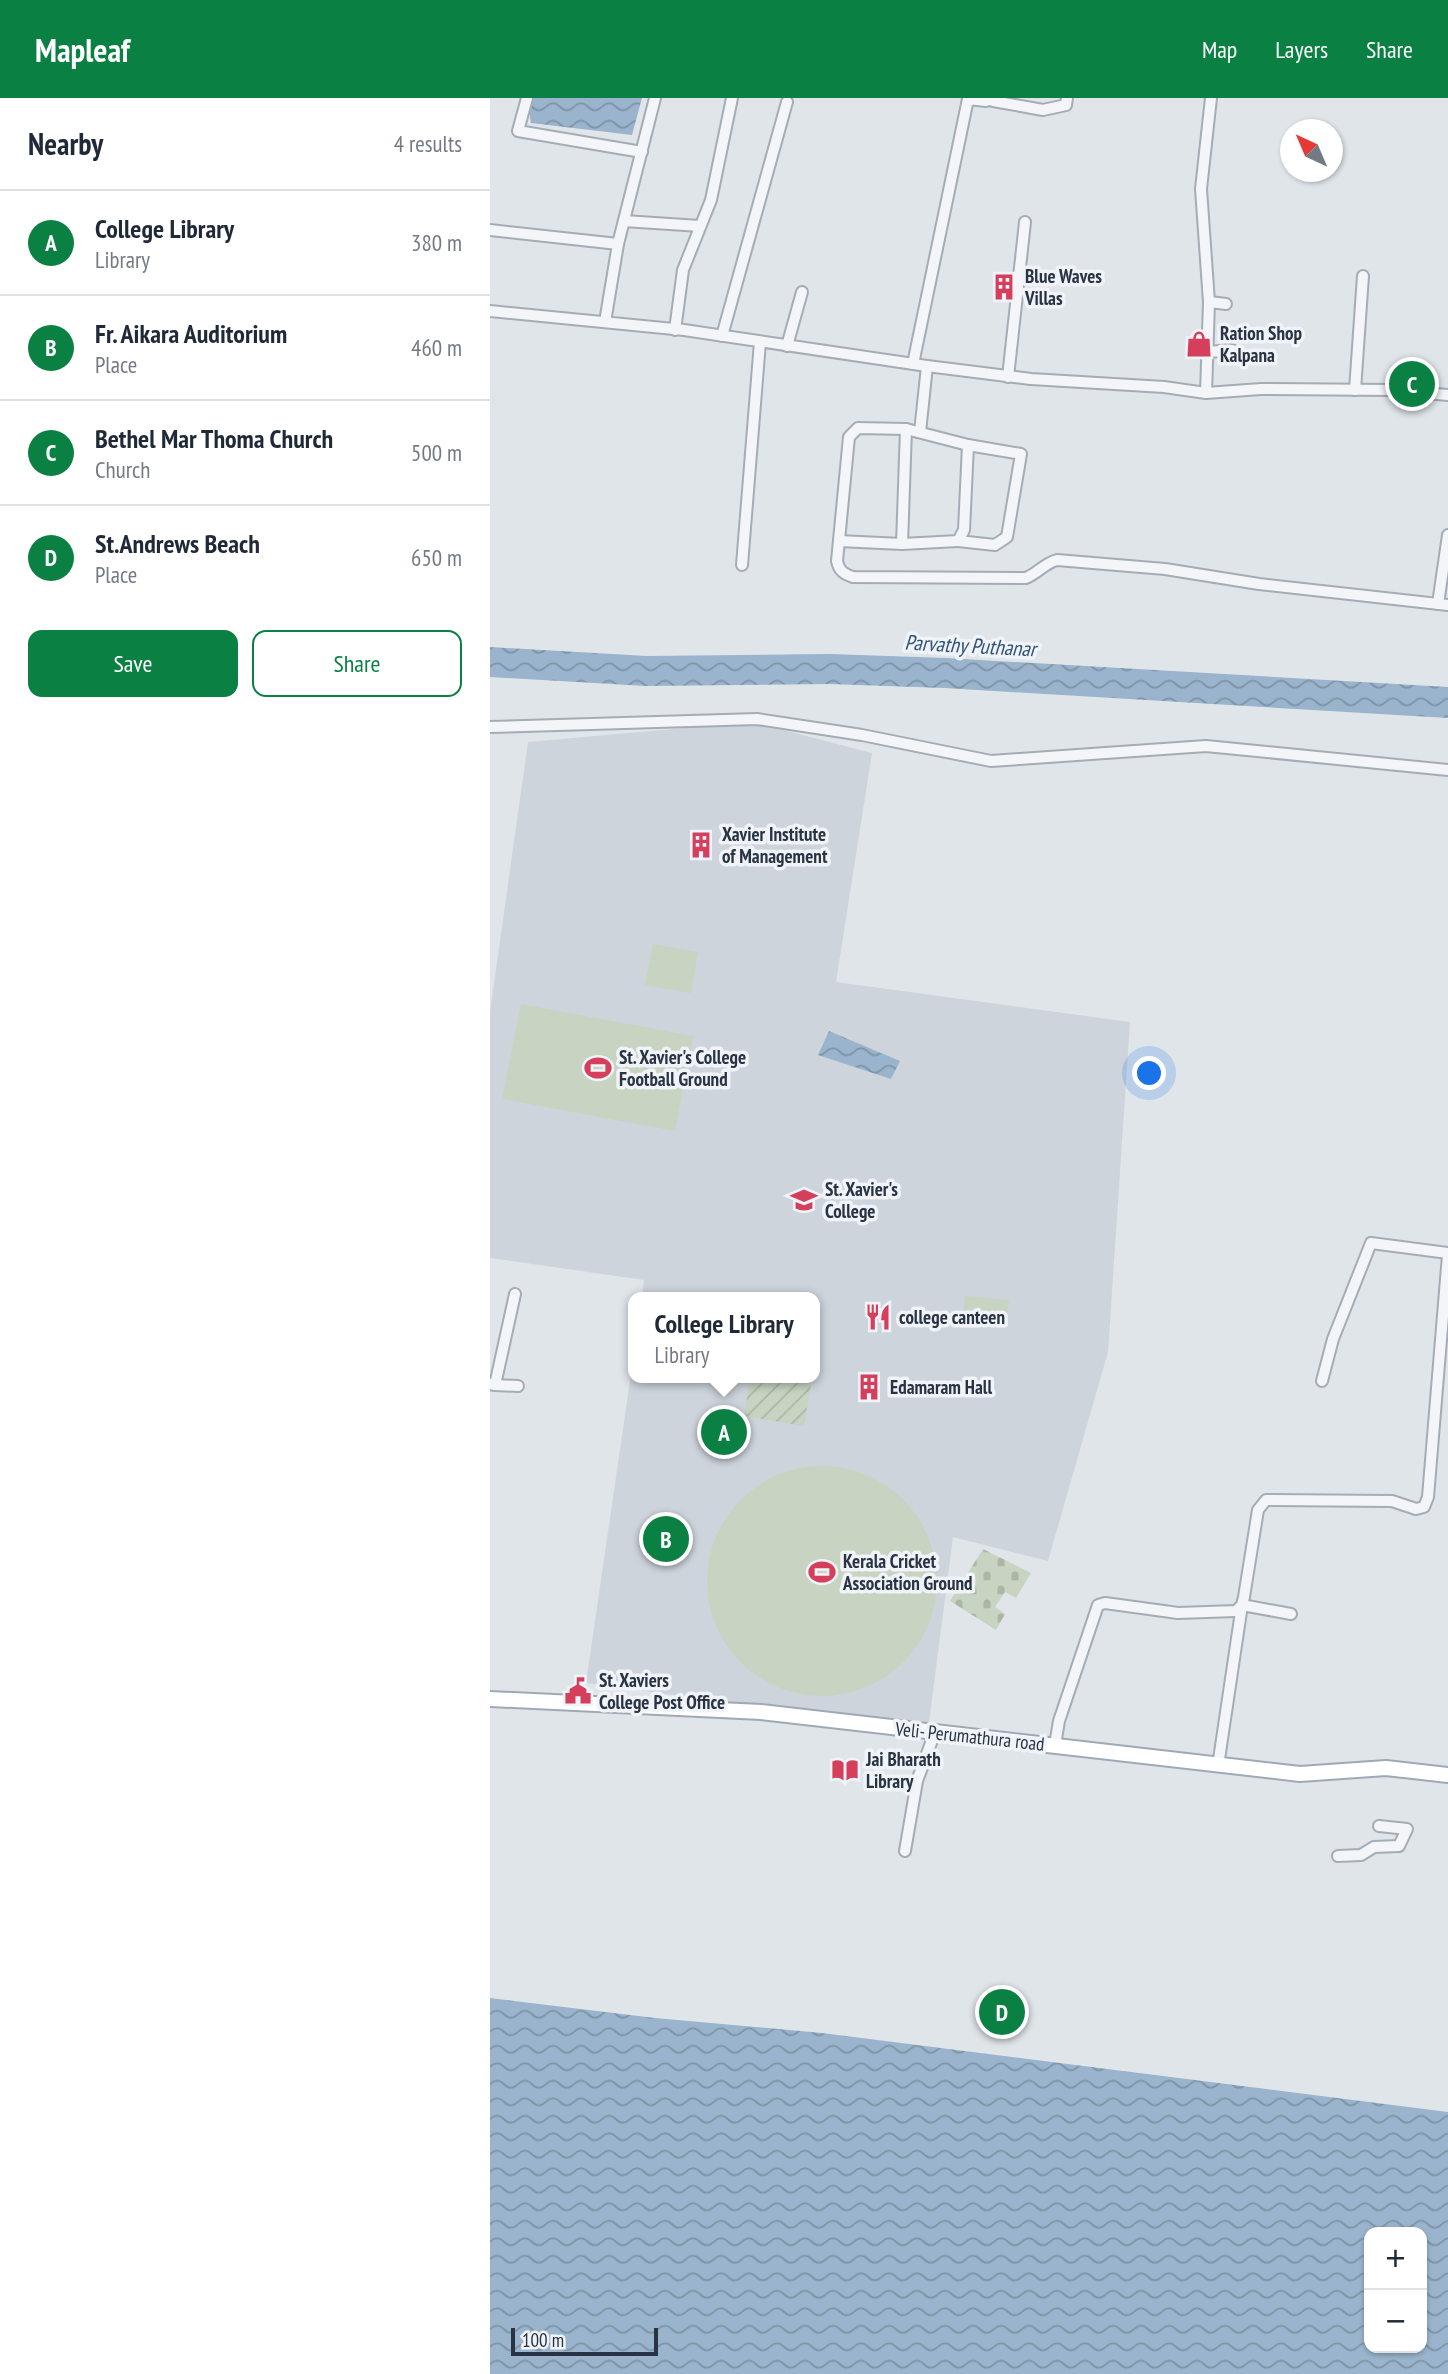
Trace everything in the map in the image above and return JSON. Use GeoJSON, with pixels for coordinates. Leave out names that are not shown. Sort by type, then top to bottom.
{"type":"FeatureCollection","features":[{"type":"Feature","properties":{"kind":"main road","name":"Veli- Perumathura road"},"geometry":{"type":"LineString","coordinates":[[490,1699],[761,1712],[1300,1774],[1386,1768],[1448,1774]]}},
{"type":"Feature","properties":{"kind":"street"},"geometry":{"type":"LineString","coordinates":[[527,98],[518,131],[642,152]]}},
{"type":"Feature","properties":{"kind":"street"},"geometry":{"type":"LineString","coordinates":[[605,322],[618,244],[654,98]]}},
{"type":"Feature","properties":{"kind":"street"},"geometry":{"type":"LineString","coordinates":[[675,330],[683,270],[710,200],[732,98]]}},
{"type":"Feature","properties":{"kind":"street"},"geometry":{"type":"LineString","coordinates":[[913,364],[966,99],[995,99],[1043,110],[1066,105],[1068,98]]}},
{"type":"Feature","properties":{"kind":"street"},"geometry":{"type":"LineString","coordinates":[[1206,393],[1209,302],[1201,189],[1211,98]]}},
{"type":"Feature","properties":{"kind":"street"},"geometry":{"type":"LineString","coordinates":[[722,336],[787,102]]}},
{"type":"Feature","properties":{"kind":"street"},"geometry":{"type":"LineString","coordinates":[[624,221],[700,226]]}},
{"type":"Feature","properties":{"kind":"street"},"geometry":{"type":"LineString","coordinates":[[1008,377],[1025,222]]}},
{"type":"Feature","properties":{"kind":"street"},"geometry":{"type":"LineString","coordinates":[[490,230],[618,244]]}},
{"type":"Feature","properties":{"kind":"street"},"geometry":{"type":"LineString","coordinates":[[1355,390],[1363,276]]}},
{"type":"Feature","properties":{"kind":"street"},"geometry":{"type":"LineString","coordinates":[[787,346],[802,292]]}},
{"type":"Feature","properties":{"kind":"street"},"geometry":{"type":"LineString","coordinates":[[1209,302],[1226,304]]}},
{"type":"Feature","properties":{"kind":"street"},"geometry":{"type":"LineString","coordinates":[[490,311],[675,330],[1008,377],[1164,387],[1206,393],[1261,389],[1391,390],[1448,396]]}},
{"type":"Feature","properties":{"kind":"street"},"geometry":{"type":"LineString","coordinates":[[742,565],[760,342]]}},
{"type":"Feature","properties":{"kind":"street"},"geometry":{"type":"LineString","coordinates":[[1208,352],[1232,350]]}},
{"type":"Feature","properties":{"kind":"street"},"geometry":{"type":"LineString","coordinates":[[920,432],[927,366]]}},
{"type":"Feature","properties":{"kind":"street"},"geometry":{"type":"LineString","coordinates":[[839,541],[902,544],[958,541],[995,545],[1007,537],[1021,454],[968,445],[906,429],[858,428],[849,437],[836,561],[845,574],[853,577],[1026,578],[1036,575],[1048,563],[1057,560],[1165,569],[1258,584],[1443,604],[1448,535]]}},
{"type":"Feature","properties":{"kind":"street"},"geometry":{"type":"LineString","coordinates":[[902,544],[906,429]]}},
{"type":"Feature","properties":{"kind":"street"},"geometry":{"type":"LineString","coordinates":[[958,541],[964,530],[968,445]]}},
{"type":"Feature","properties":{"kind":"street"},"geometry":{"type":"LineString","coordinates":[[490,727],[757,719],[862,735],[991,761],[1206,746],[1448,770]]}},
{"type":"Feature","properties":{"kind":"street"},"geometry":{"type":"LineString","coordinates":[[1218,1766],[1258,1510],[1266,1500],[1392,1502],[1416,1509],[1427,1503],[1448,1254],[1371,1243],[1333,1339],[1322,1381]]}},
{"type":"Feature","properties":{"kind":"street"},"geometry":{"type":"LineString","coordinates":[[515,1294],[492,1385],[518,1386]]}},
{"type":"Feature","properties":{"kind":"street"},"geometry":{"type":"LineString","coordinates":[[1055,1745],[1059,1721],[1098,1605],[1105,1603],[1178,1613],[1231,1612],[1242,1605],[1291,1614]]}},
{"type":"Feature","properties":{"kind":"street"},"geometry":{"type":"LineString","coordinates":[[905,1851],[917,1781],[935,1732]]}},
{"type":"Feature","properties":{"kind":"street"},"geometry":{"type":"LineString","coordinates":[[1338,1856],[1361,1855],[1374,1847],[1399,1846],[1407,1829],[1379,1826]]}},
{"type":"Feature","properties":{"kind":"shaded area","name":"St. Xavier's College"},"geometry":{"type":"Polygon","coordinates":[[[752,722],[872,753],[836,982],[1130,1022],[1108,1352],[1048,1561],[953,1537],[928,1730],[586,1683],[630,1383],[820,1383],[820,1292],[643,1292],[644,1280],[490,1258],[490,1012],[528,742],[752,722]]]}},
{"type":"Feature","properties":{"kind":"green space"},"geometry":{"type":"Polygon","coordinates":[[[653,944],[698,952],[691,993],[645,985],[653,944]]]}},
{"type":"Feature","properties":{"kind":"green space","name":"St. Xavier's College Football Ground"},"geometry":{"type":"Polygon","coordinates":[[[521,1004],[693,1036],[675,1131],[502,1099],[521,1004]]]}},
{"type":"Feature","properties":{"kind":"green space"},"geometry":{"type":"Polygon","coordinates":[[[965,1296],[1009,1300],[1006,1324],[962,1320],[965,1296]]]}},
{"type":"Feature","properties":{"kind":"green space"},"geometry":{"type":"Polygon","coordinates":[[[749,1383],[811,1383],[804,1426],[744,1416],[749,1383]]]}},
{"type":"Feature","properties":{"kind":"green space","name":"Kerala Cricket Association Ground"},"geometry":{"type":"Polygon","coordinates":[[[811,1466],[833,1466],[866,1474],[904,1499],[929,1537],[935,1558],[935,1604],[929,1625],[904,1663],[866,1688],[833,1696],[811,1696],[778,1688],[740,1663],[715,1625],[707,1592],[707,1570],[715,1537],[740,1499],[778,1474],[811,1466]]]}},
{"type":"Feature","properties":{"kind":"green space"},"geometry":{"type":"Polygon","coordinates":[[[983,1549],[1031,1573],[1016,1598],[1005,1592],[995,1607],[1005,1614],[996,1630],[950,1601],[983,1549]]]}},
{"type":"Feature","properties":{"kind":"water"},"geometry":{"type":"Polygon","coordinates":[[[533,98],[642,98],[632,135],[531,123],[529,111],[533,98]]]}},
{"type":"Feature","properties":{"kind":"water"},"geometry":{"type":"Polygon","coordinates":[[[490,647],[647,656],[830,654],[946,658],[1448,687],[1448,718],[944,688],[830,684],[646,686],[490,677],[490,647]]]}},
{"type":"Feature","properties":{"kind":"water"},"geometry":{"type":"Polygon","coordinates":[[[829,1031],[900,1061],[891,1079],[818,1055],[829,1031]]]}},
{"type":"Feature","properties":{"kind":"water"},"geometry":{"type":"Polygon","coordinates":[[[490,1998],[655,2018],[822,2033],[1448,2112],[1448,2374],[490,2374],[490,1998]]]}},
{"type":"Feature","properties":{"kind":"place","name":"Blue Waves Villas"},"geometry":{"type":"Point","coordinates":[1004,287]}},
{"type":"Feature","properties":{"kind":"place","name":"Ration Shop Kalpana"},"geometry":{"type":"Point","coordinates":[1199,344]}},
{"type":"Feature","properties":{"kind":"place","name":"Bethel Mar Thoma Church"},"geometry":{"type":"Point","coordinates":[1412,384]}},
{"type":"Feature","properties":{"kind":"place","name":"Xavier Institute of Management"},"geometry":{"type":"Point","coordinates":[701,845]}},
{"type":"Feature","properties":{"kind":"place","name":"St. Xavier's College Football Ground"},"geometry":{"type":"Point","coordinates":[598,1068]}},
{"type":"Feature","properties":{"kind":"place","name":"St. Xavier's College"},"geometry":{"type":"Point","coordinates":[804,1200]}},
{"type":"Feature","properties":{"kind":"place","name":"college canteen"},"geometry":{"type":"Point","coordinates":[878,1317]}},
{"type":"Feature","properties":{"kind":"place","name":"Edamaram Hall"},"geometry":{"type":"Point","coordinates":[869,1387]}},
{"type":"Feature","properties":{"kind":"place","name":"College Library"},"geometry":{"type":"Point","coordinates":[724,1432]}},
{"type":"Feature","properties":{"kind":"place","name":"Fr. Aikara Auditorium"},"geometry":{"type":"Point","coordinates":[666,1539]}},
{"type":"Feature","properties":{"kind":"place","name":"Kerala Cricket Association Ground"},"geometry":{"type":"Point","coordinates":[822,1572]}},
{"type":"Feature","properties":{"kind":"place","name":"St. Xaviers College Post Office"},"geometry":{"type":"Point","coordinates":[578,1691]}},
{"type":"Feature","properties":{"kind":"place","name":"Jai Bharath Library"},"geometry":{"type":"Point","coordinates":[845,1770]}},
{"type":"Feature","properties":{"kind":"place","name":"St.Andrews Beach"},"geometry":{"type":"Point","coordinates":[1002,2012]}},
{"type":"Feature","properties":{"kind":"water label","name":"Parvathy Puthanar"},"geometry":{"type":"Point","coordinates":[970,646]}}]}
